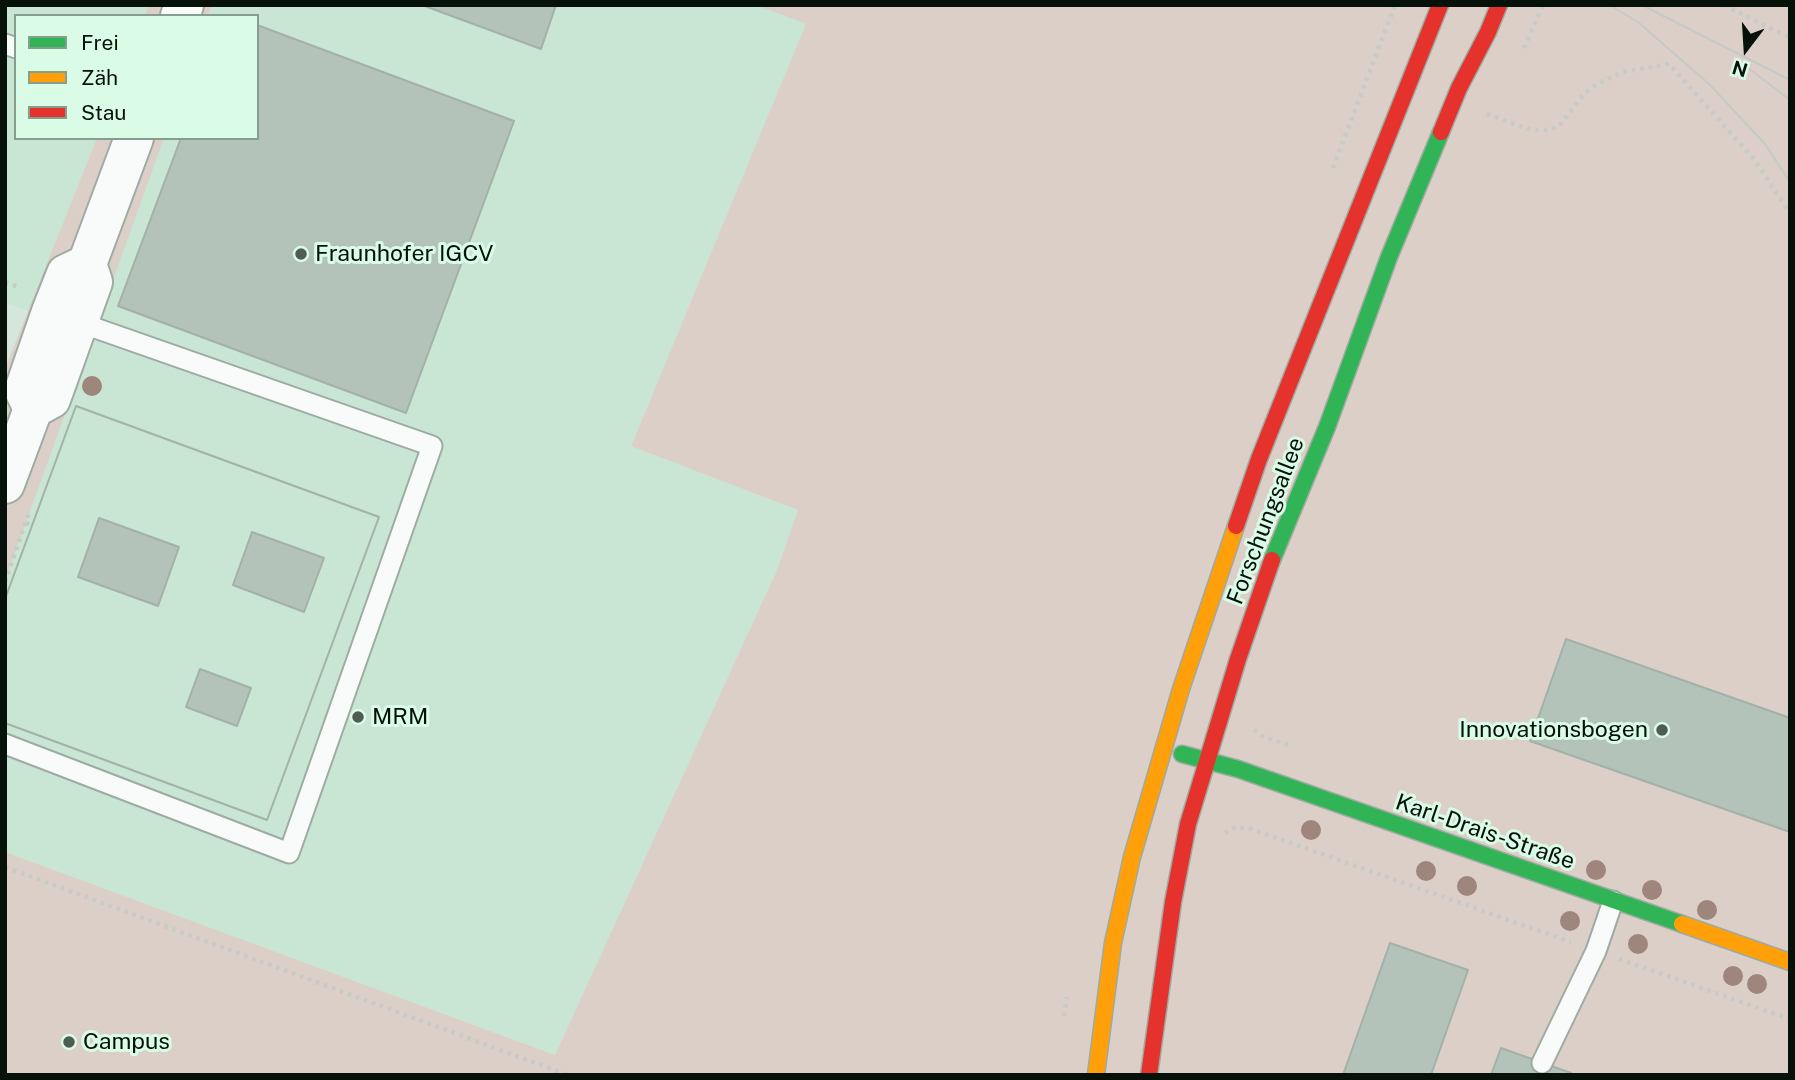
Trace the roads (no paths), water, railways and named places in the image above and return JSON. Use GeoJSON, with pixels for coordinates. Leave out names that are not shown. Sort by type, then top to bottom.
{"type":"FeatureCollection","features":[{"type":"Feature","properties":{"kind":"street","name":"Forschungsallee"},"geometry":{"type":"LineString","coordinates":[[1096,1075],[1113,943],[1132,857],[1163,749],[1259,459],[1440,5]]}},
{"type":"Feature","properties":{"kind":"street","name":"Forschungsallee"},"geometry":{"type":"LineString","coordinates":[[1149,1075],[1173,902],[1188,824],[1238,659],[1277,547],[1327,427],[1388,257],[1459,88],[1489,32],[1499,5]]}},
{"type":"Feature","properties":{"kind":"street"},"geometry":{"type":"LineString","coordinates":[[5,484],[33,409],[51,399],[93,282],[87,264],[133,140]]}},
{"type":"Feature","properties":{"kind":"street"},"geometry":{"type":"LineString","coordinates":[[33,409],[24,390],[51,312],[66,274],[87,264]]}},
{"type":"Feature","properties":{"kind":"street","name":"Karl-Drais-Straße"},"geometry":{"type":"LineString","coordinates":[[1163,749],[1238,769],[1790,962]]}},
{"type":"Feature","properties":{"kind":"lane"},"geometry":{"type":"LineString","coordinates":[[5,744],[289,853],[432,446],[78,322]]}},
{"type":"Feature","properties":{"kind":"lane"},"geometry":{"type":"LineString","coordinates":[[1542,1063],[1596,951],[1613,901]]}},
{"type":"Feature","properties":{"kind":"tram line"},"geometry":{"type":"LineString","coordinates":[[1609,5],[1638,22],[1710,85],[1765,144],[1790,182]]}},
{"type":"Feature","properties":{"kind":"tram line"},"geometry":{"type":"LineString","coordinates":[[1642,5],[1790,80]]}},
{"type":"Feature","properties":{"kind":"tram line"},"geometry":{"type":"LineString","coordinates":[[1743,64],[1790,100]]}},
{"type":"Feature","properties":{"kind":"place","name":"Fraunhofer IGCV"},"geometry":{"type":"Point","coordinates":[301,254]}},
{"type":"Feature","properties":{"kind":"place","name":"MRM"},"geometry":{"type":"Point","coordinates":[358,717]}},
{"type":"Feature","properties":{"kind":"place","name":"Innovationsbogen"},"geometry":{"type":"Point","coordinates":[1662,730]}},
{"type":"Feature","properties":{"kind":"place","name":"Campus"},"geometry":{"type":"Point","coordinates":[69,1042]}}]}
